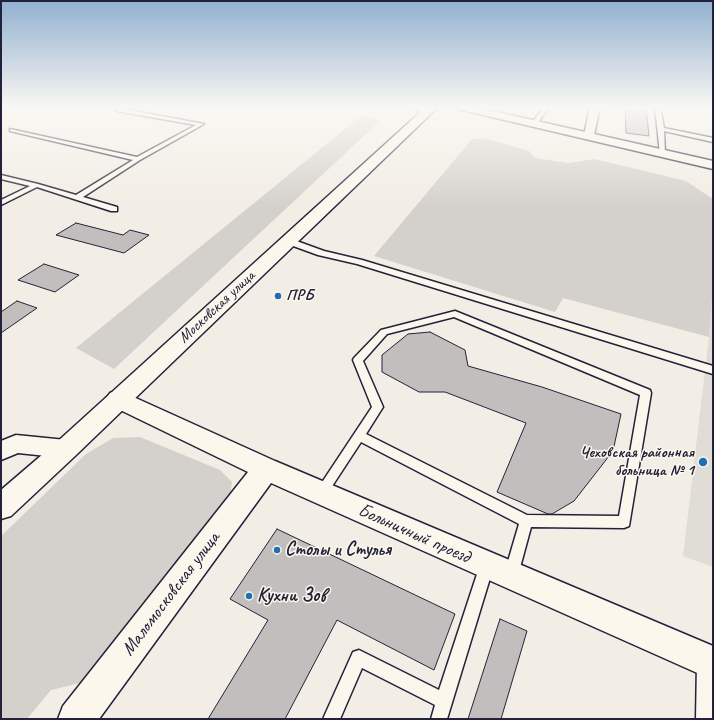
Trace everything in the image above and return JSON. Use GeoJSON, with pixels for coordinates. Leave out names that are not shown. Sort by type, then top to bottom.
{"type":"FeatureCollection","features":[{"type":"Feature","properties":{"kind":"street","name":"Московская улица"},"geometry":{"type":"LineString","coordinates":[[1,508],[288,241],[392,141]]}},
{"type":"Feature","properties":{"kind":"street"},"geometry":{"type":"LineString","coordinates":[[612,141],[713,165]]}},
{"type":"Feature","properties":{"kind":"street","name":"Больничный проезд"},"geometry":{"type":"LineString","coordinates":[[118,399],[266,469],[712,662]]}},
{"type":"Feature","properties":{"kind":"street"},"geometry":{"type":"LineString","coordinates":[[1,451],[16,444],[66,449]]}},
{"type":"Feature","properties":{"kind":"street","name":"Маломосковская улица"},"geometry":{"type":"LineString","coordinates":[[76,719],[266,469]]}},
{"type":"Feature","properties":{"kind":"street"},"geometry":{"type":"LineString","coordinates":[[712,662],[712,719]]}},
{"type":"Feature","properties":{"kind":"lane"},"geometry":{"type":"LineString","coordinates":[[58,141],[138,159]]}},
{"type":"Feature","properties":{"kind":"lane"},"geometry":{"type":"LineString","coordinates":[[78,197],[138,159],[171,141]]}},
{"type":"Feature","properties":{"kind":"lane"},"geometry":{"type":"LineString","coordinates":[[661,141],[662,153]]}},
{"type":"Feature","properties":{"kind":"lane"},"geometry":{"type":"LineString","coordinates":[[1,177],[36,185],[114,209]]}},
{"type":"Feature","properties":{"kind":"lane"},"geometry":{"type":"LineString","coordinates":[[1,203],[36,185]]}},
{"type":"Feature","properties":{"kind":"lane"},"geometry":{"type":"LineString","coordinates":[[288,241],[713,370]]}},
{"type":"Feature","properties":{"kind":"lane"},"geometry":{"type":"LineString","coordinates":[[321,493],[378,407],[358,360],[384,332],[455,314],[646,393],[624,522],[526,521],[360,436]]}},
{"type":"Feature","properties":{"kind":"lane"},"geometry":{"type":"LineString","coordinates":[[439,719],[444,701],[499,570],[526,521]]}},
{"type":"Feature","properties":{"kind":"lane"},"geometry":{"type":"LineString","coordinates":[[331,719],[359,658],[444,701]]}},
{"type":"Feature","properties":{"kind":"shaded area"},"geometry":{"type":"Polygon","coordinates":[[[331,141],[359,141],[114,369],[76,348],[331,141]]]}},
{"type":"Feature","properties":{"kind":"shaded area"},"geometry":{"type":"Polygon","coordinates":[[[471,141],[493,141],[529,151],[535,158],[568,163],[595,159],[686,181],[713,199],[713,284],[709,337],[563,298],[555,312],[374,256],[471,141]]]}},
{"type":"Feature","properties":{"kind":"shaded area","name":"Чеховская районная больница № 1"},"geometry":{"type":"Polygon","coordinates":[[[713,284],[713,567],[683,556],[709,337],[713,284]]]}},
{"type":"Feature","properties":{"kind":"shaded area"},"geometry":{"type":"Polygon","coordinates":[[[140,437],[220,470],[232,482],[230,498],[84,682],[51,690],[27,719],[1,719],[1,536],[86,454],[113,438],[140,437]]]}},
{"type":"Feature","properties":{"kind":"building"},"geometry":{"type":"Polygon","coordinates":[[[76,223],[123,235],[130,230],[149,235],[124,253],[56,235],[76,223]]]}},
{"type":"Feature","properties":{"kind":"building"},"geometry":{"type":"Polygon","coordinates":[[[44,264],[79,275],[55,292],[18,280],[44,264]]]}},
{"type":"Feature","properties":{"kind":"building"},"geometry":{"type":"Polygon","coordinates":[[[17,301],[37,308],[1,333],[1,312],[17,301]]]}},
{"type":"Feature","properties":{"kind":"building"},"geometry":{"type":"Polygon","coordinates":[[[430,332],[465,350],[468,366],[542,387],[621,414],[613,451],[574,501],[552,514],[548,514],[497,492],[526,423],[445,392],[419,392],[382,372],[382,355],[408,334],[430,332]]]}},
{"type":"Feature","properties":{"kind":"building"},"geometry":{"type":"Polygon","coordinates":[[[277,529],[455,614],[434,670],[337,620],[285,719],[208,719],[268,620],[230,599],[277,529]]]}},
{"type":"Feature","properties":{"kind":"building"},"geometry":{"type":"Polygon","coordinates":[[[500,619],[527,631],[501,719],[468,719],[500,619]]]}},
{"type":"Feature","properties":{"kind":"place","name":"ПРБ"},"geometry":{"type":"Point","coordinates":[278,296]}},
{"type":"Feature","properties":{"kind":"place","name":"Чеховская районная больница № 1"},"geometry":{"type":"Point","coordinates":[703,462]}},
{"type":"Feature","properties":{"kind":"place","name":"Столы и Стулья"},"geometry":{"type":"Point","coordinates":[277,550]}},
{"type":"Feature","properties":{"kind":"place","name":"Кухни Зов"},"geometry":{"type":"Point","coordinates":[249,596]}}]}
